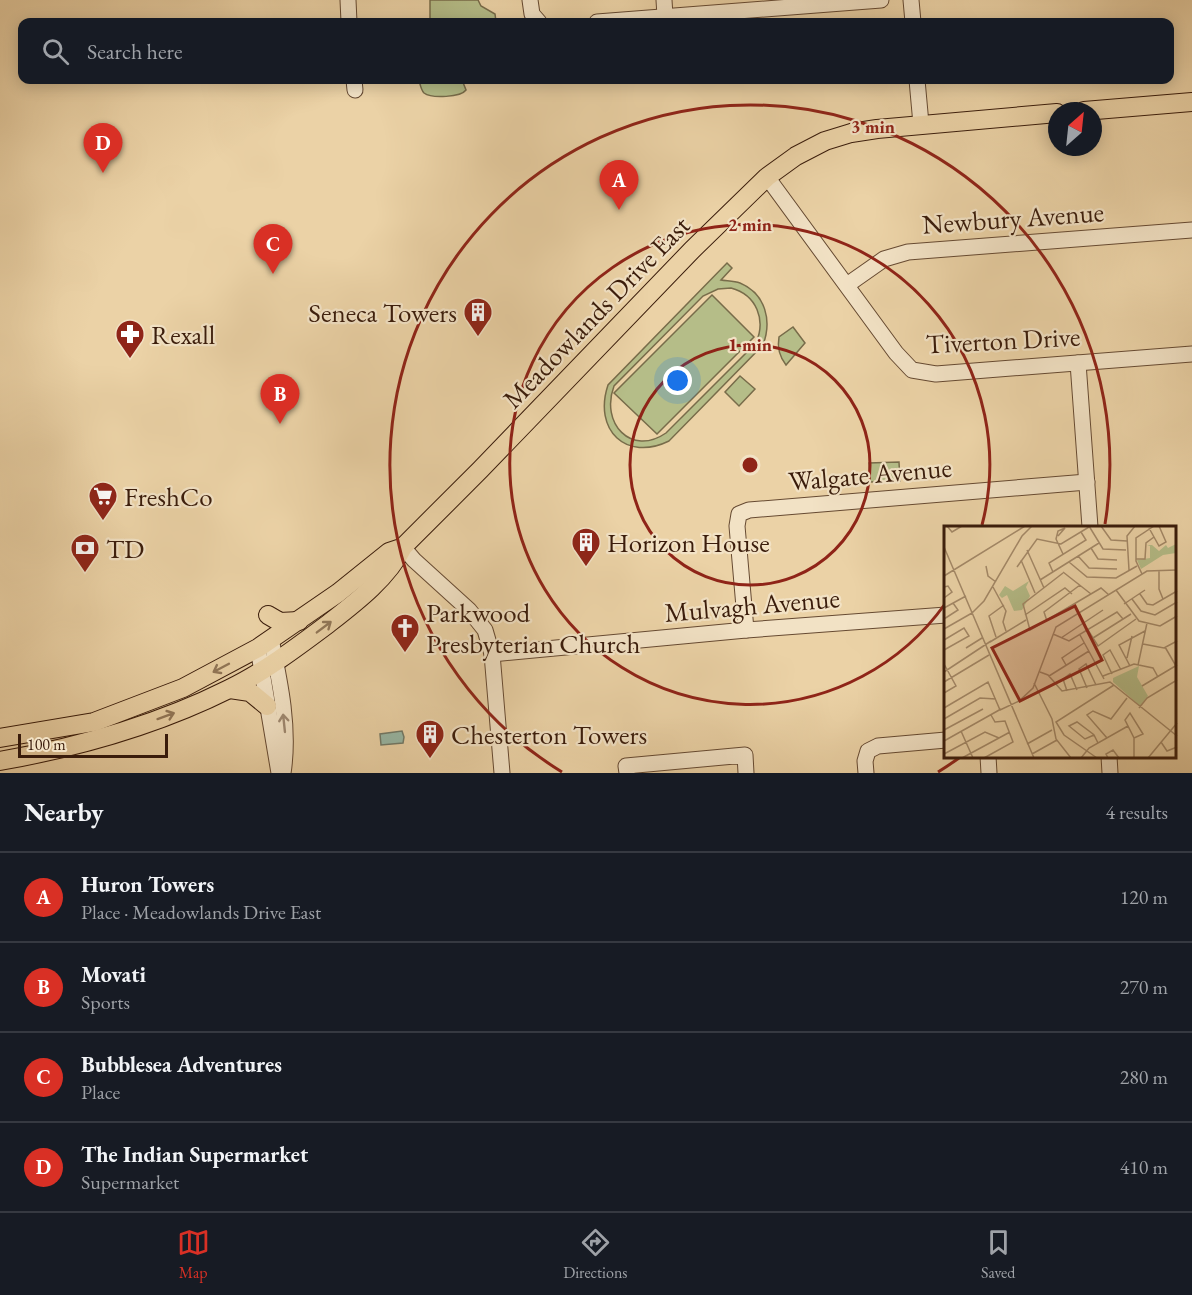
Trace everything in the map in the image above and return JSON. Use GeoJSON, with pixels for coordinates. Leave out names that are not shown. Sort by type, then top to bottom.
{"type":"FeatureCollection","features":[{"type":"Feature","properties":{"kind":"main road"},"geometry":{"type":"LineString","coordinates":[[1102,110],[1192,102]]}},
{"type":"Feature","properties":{"kind":"main road","name":"Meadowlands Drive East"},"geometry":{"type":"LineString","coordinates":[[0,760],[52,752],[174,713],[230,689],[287,655],[350,607],[396,561],[403,547],[692,250],[767,177],[796,156],[825,141],[851,133],[921,124],[1048,114]]}},
{"type":"Feature","properties":{"kind":"main road","name":"Meadowlands Drive East"},"geometry":{"type":"LineString","coordinates":[[0,738],[94,722],[183,688],[265,643],[299,621],[389,552],[403,547]]}},
{"type":"Feature","properties":{"kind":"main road"},"geometry":{"type":"LineString","coordinates":[[268,615],[280,622],[299,621]]}},
{"type":"Feature","properties":{"kind":"main road"},"geometry":{"type":"LineString","coordinates":[[230,689],[250,692],[267,706]]}},
{"type":"Feature","properties":{"kind":"street"},"geometry":{"type":"LineString","coordinates":[[348,0],[349,18]]}},
{"type":"Feature","properties":{"kind":"street"},"geometry":{"type":"LineString","coordinates":[[530,0],[532,14],[535,18]]}},
{"type":"Feature","properties":{"kind":"street"},"geometry":{"type":"LineString","coordinates":[[664,0],[664,16]]}},
{"type":"Feature","properties":{"kind":"street"},"geometry":{"type":"LineString","coordinates":[[642,18],[782,3],[880,0]]}},
{"type":"Feature","properties":{"kind":"street"},"geometry":{"type":"LineString","coordinates":[[911,0],[913,18]]}},
{"type":"Feature","properties":{"kind":"street"},"geometry":{"type":"LineString","coordinates":[[917,84],[921,124]]}},
{"type":"Feature","properties":{"kind":"street","name":"Tiverton Drive"},"geometry":{"type":"LineString","coordinates":[[767,177],[896,353],[912,370],[936,374],[1192,354]]}},
{"type":"Feature","properties":{"kind":"street","name":"Newbury Avenue"},"geometry":{"type":"LineString","coordinates":[[847,285],[884,259],[908,252],[1192,230]]}},
{"type":"Feature","properties":{"kind":"street"},"geometry":{"type":"LineString","coordinates":[[1078,363],[1090,526]]}},
{"type":"Feature","properties":{"kind":"street","name":"Walgate Avenue"},"geometry":{"type":"LineString","coordinates":[[747,630],[737,526],[739,514],[749,510],[1087,482]]}},
{"type":"Feature","properties":{"kind":"street"},"geometry":{"type":"LineString","coordinates":[[403,547],[469,610],[485,630],[492,654],[502,773]]}},
{"type":"Feature","properties":{"kind":"street","name":"Mulvagh Avenue"},"geometry":{"type":"LineString","coordinates":[[492,654],[747,630],[944,615]]}},
{"type":"Feature","properties":{"kind":"street"},"geometry":{"type":"LineString","coordinates":[[265,643],[286,742],[281,773]]}},
{"type":"Feature","properties":{"kind":"street"},"geometry":{"type":"LineString","coordinates":[[269,666],[267,706],[281,773]]}},
{"type":"Feature","properties":{"kind":"street"},"geometry":{"type":"LineString","coordinates":[[866,773],[865,761],[868,751],[878,746],[944,740]]}},
{"type":"Feature","properties":{"kind":"street"},"geometry":{"type":"LineString","coordinates":[[627,773],[626,766],[745,756],[746,773]]}},
{"type":"Feature","properties":{"kind":"street"},"geometry":{"type":"LineString","coordinates":[[988,758],[989,773]]}},
{"type":"Feature","properties":{"kind":"street"},"geometry":{"type":"LineString","coordinates":[[1109,758],[1110,773]]}},
{"type":"Feature","properties":{"kind":"green space"},"geometry":{"type":"Polygon","coordinates":[[[430,0],[478,0],[481,6],[495,14],[496,18],[430,18],[430,0]]]}},
{"type":"Feature","properties":{"kind":"green space"},"geometry":{"type":"Polygon","coordinates":[[[420,84],[464,84],[466,90],[453,96],[439,97],[428,95],[421,89],[420,84]]]}},
{"type":"Feature","properties":{"kind":"green space"},"geometry":{"type":"Polygon","coordinates":[[[727,263],[732,268],[721,280],[740,283],[756,294],[761,301],[767,318],[763,345],[669,441],[639,447],[617,438],[609,428],[605,416],[608,385],[727,263]],[[731,288],[718,289],[703,296],[614,386],[611,412],[622,432],[630,438],[641,441],[666,433],[756,343],[760,326],[757,310],[753,302],[740,291],[731,288]]]}},
{"type":"Feature","properties":{"kind":"green space"},"geometry":{"type":"Polygon","coordinates":[[[712,295],[754,337],[657,434],[614,393],[712,295]]]}},
{"type":"Feature","properties":{"kind":"green space"},"geometry":{"type":"Polygon","coordinates":[[[793,327],[805,343],[786,365],[779,352],[779,337],[793,327]]]}},
{"type":"Feature","properties":{"kind":"green space"},"geometry":{"type":"Polygon","coordinates":[[[740,376],[755,389],[739,406],[725,392],[740,376]]]}},
{"type":"Feature","properties":{"kind":"green space"},"geometry":{"type":"Polygon","coordinates":[[[899,462],[900,481],[870,482],[869,463],[899,462]]]}},
{"type":"Feature","properties":{"kind":"shaded area"},"geometry":{"type":"Polygon","coordinates":[[[402,731],[403,743],[381,745],[380,734],[402,731]]]}},
{"type":"Feature","properties":{"kind":"place","name":"The Indian Supermarket"},"geometry":{"type":"Point","coordinates":[103,173]}},
{"type":"Feature","properties":{"kind":"place","name":"Huron Towers"},"geometry":{"type":"Point","coordinates":[619,210]}},
{"type":"Feature","properties":{"kind":"place","name":"Bubblesea Adventures"},"geometry":{"type":"Point","coordinates":[273,274]}},
{"type":"Feature","properties":{"kind":"place","name":"Seneca Towers"},"geometry":{"type":"Point","coordinates":[478,338]}},
{"type":"Feature","properties":{"kind":"place","name":"Rexall"},"geometry":{"type":"Point","coordinates":[130,360]}},
{"type":"Feature","properties":{"kind":"place","name":"Movati"},"geometry":{"type":"Point","coordinates":[280,424]}},
{"type":"Feature","properties":{"kind":"place","name":"FreshCo"},"geometry":{"type":"Point","coordinates":[103,522]}},
{"type":"Feature","properties":{"kind":"place","name":"Horizon House"},"geometry":{"type":"Point","coordinates":[586,568]}},
{"type":"Feature","properties":{"kind":"place","name":"TD"},"geometry":{"type":"Point","coordinates":[85,574]}},
{"type":"Feature","properties":{"kind":"place","name":"Parkwood Presbyterian Church"},"geometry":{"type":"Point","coordinates":[405,654]}},
{"type":"Feature","properties":{"kind":"place","name":"Chesterton Towers"},"geometry":{"type":"Point","coordinates":[430,760]}}]}
